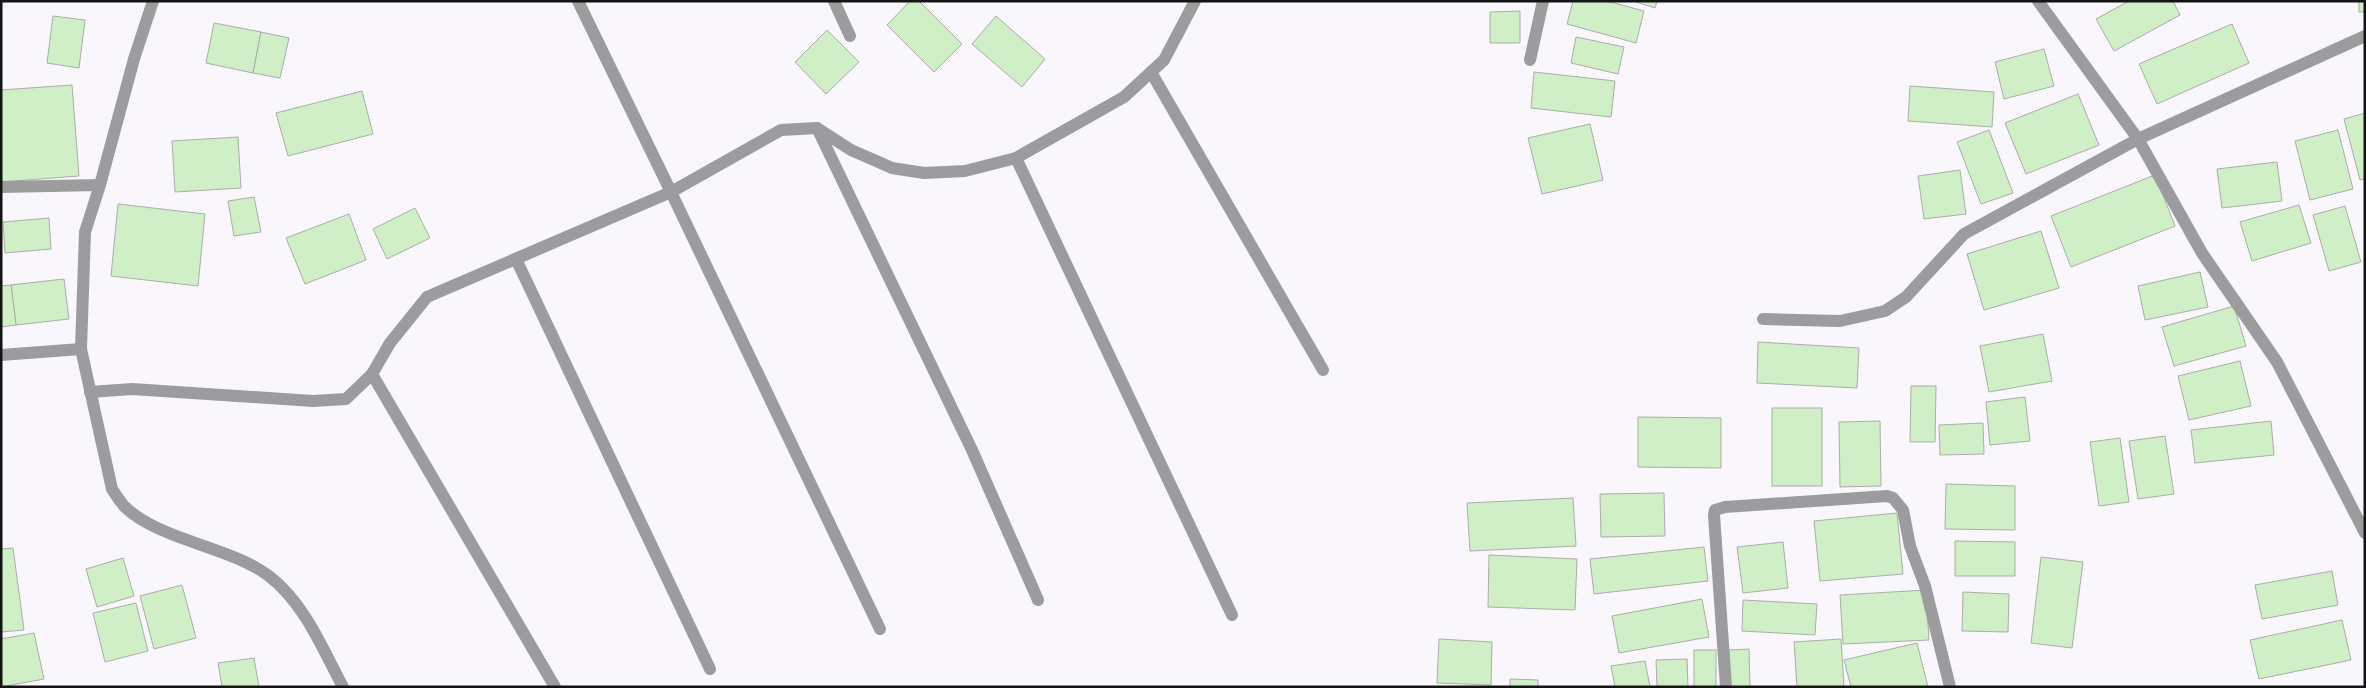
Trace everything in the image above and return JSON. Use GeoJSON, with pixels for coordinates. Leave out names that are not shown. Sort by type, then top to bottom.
{"type":"FeatureCollection","features":[{"type":"Feature","properties":{"kind":"street"},"geometry":{"type":"LineString","coordinates":[[153,1],[134,59],[100,185],[85,232],[81,349],[112,489],[124,507],[141,519],[239,560],[268,576],[287,593],[308,621],[342,687]]}},
{"type":"Feature","properties":{"kind":"street"},"geometry":{"type":"LineString","coordinates":[[578,1],[880,629]]}},
{"type":"Feature","properties":{"kind":"street"},"geometry":{"type":"LineString","coordinates":[[834,1],[850,36]]}},
{"type":"Feature","properties":{"kind":"street"},"geometry":{"type":"LineString","coordinates":[[90,392],[132,389],[330,401],[346,399],[372,374],[390,343],[428,296],[671,192],[782,130],[817,128],[851,150],[892,168],[924,173],[965,172],[1016,158],[1124,97],[1164,60],[1195,1]]}},
{"type":"Feature","properties":{"kind":"street"},"geometry":{"type":"LineString","coordinates":[[1530,60],[1543,1]]}},
{"type":"Feature","properties":{"kind":"street"},"geometry":{"type":"LineString","coordinates":[[2038,1],[2138,139],[2202,253],[2276,362],[2358,516],[2365,533]]}},
{"type":"Feature","properties":{"kind":"street"},"geometry":{"type":"LineString","coordinates":[[1763,320],[1840,321],[1885,311],[1906,297],[1964,234],[2138,139],[2365,36]]}},
{"type":"Feature","properties":{"kind":"street"},"geometry":{"type":"LineString","coordinates":[[1151,72],[1323,370]]}},
{"type":"Feature","properties":{"kind":"street"},"geometry":{"type":"LineString","coordinates":[[817,128],[972,450],[1038,600]]}},
{"type":"Feature","properties":{"kind":"street"},"geometry":{"type":"LineString","coordinates":[[1016,158],[1232,615]]}},
{"type":"Feature","properties":{"kind":"street"},"geometry":{"type":"LineString","coordinates":[[1,187],[100,185]]}},
{"type":"Feature","properties":{"kind":"street"},"geometry":{"type":"LineString","coordinates":[[516,259],[710,669]]}},
{"type":"Feature","properties":{"kind":"street"},"geometry":{"type":"LineString","coordinates":[[1,355],[81,349]]}},
{"type":"Feature","properties":{"kind":"street"},"geometry":{"type":"LineString","coordinates":[[372,374],[555,687]]}},
{"type":"Feature","properties":{"kind":"street"},"geometry":{"type":"LineString","coordinates":[[1726,687],[1715,510],[1724,507],[1887,496],[1893,498],[1903,510],[1910,546],[1925,586],[1950,687]]}},
{"type":"Feature","properties":{"kind":"building"},"geometry":{"type":"Polygon","coordinates":[[[910,1],[919,1],[962,44],[934,72],[887,25],[910,1]]]}},
{"type":"Feature","properties":{"kind":"building"},"geometry":{"type":"Polygon","coordinates":[[[1573,1],[1607,1],[1644,11],[1636,43],[1567,24],[1573,1]]]}},
{"type":"Feature","properties":{"kind":"building"},"geometry":{"type":"Polygon","coordinates":[[[1633,1],[1657,1],[1655,8],[1633,1]]]}},
{"type":"Feature","properties":{"kind":"building"},"geometry":{"type":"Polygon","coordinates":[[[2129,1],[2173,1],[2180,15],[2114,51],[2096,19],[2129,1]]]}},
{"type":"Feature","properties":{"kind":"building"},"geometry":{"type":"Polygon","coordinates":[[[2359,1],[2365,1],[2365,12],[2359,12],[2359,1]]]}},
{"type":"Feature","properties":{"kind":"building"},"geometry":{"type":"Polygon","coordinates":[[[1520,11],[1520,43],[1490,43],[1490,12],[1520,11]]]}},
{"type":"Feature","properties":{"kind":"building"},"geometry":{"type":"Polygon","coordinates":[[[53,16],[85,20],[79,68],[47,63],[53,16]]]}},
{"type":"Feature","properties":{"kind":"building"},"geometry":{"type":"Polygon","coordinates":[[[996,16],[1045,59],[1022,87],[972,44],[996,16]]]}},
{"type":"Feature","properties":{"kind":"building"},"geometry":{"type":"Polygon","coordinates":[[[214,23],[261,32],[253,73],[206,63],[214,23]]]}},
{"type":"Feature","properties":{"kind":"building"},"geometry":{"type":"Polygon","coordinates":[[[2232,24],[2249,63],[2157,104],[2139,64],[2232,24]]]}},
{"type":"Feature","properties":{"kind":"building"},"geometry":{"type":"Polygon","coordinates":[[[827,30],[859,62],[826,94],[795,62],[827,30]]]}},
{"type":"Feature","properties":{"kind":"building"},"geometry":{"type":"Polygon","coordinates":[[[261,32],[289,38],[280,78],[253,73],[261,32]]]}},
{"type":"Feature","properties":{"kind":"building"},"geometry":{"type":"Polygon","coordinates":[[[1576,37],[1624,47],[1618,74],[1571,63],[1576,37]]]}},
{"type":"Feature","properties":{"kind":"building"},"geometry":{"type":"Polygon","coordinates":[[[2044,49],[2054,86],[2004,99],[1995,62],[2044,49]]]}},
{"type":"Feature","properties":{"kind":"building"},"geometry":{"type":"Polygon","coordinates":[[[1534,72],[1615,81],[1611,117],[1531,108],[1534,72]]]}},
{"type":"Feature","properties":{"kind":"building"},"geometry":{"type":"Polygon","coordinates":[[[72,85],[79,176],[1,182],[1,90],[72,85]]]}},
{"type":"Feature","properties":{"kind":"building"},"geometry":{"type":"Polygon","coordinates":[[[1910,86],[1994,92],[1992,127],[1908,121],[1910,86]]]}},
{"type":"Feature","properties":{"kind":"building"},"geometry":{"type":"Polygon","coordinates":[[[362,91],[373,134],[288,156],[276,113],[362,91]]]}},
{"type":"Feature","properties":{"kind":"building"},"geometry":{"type":"Polygon","coordinates":[[[2078,94],[2099,145],[2026,174],[2005,123],[2078,94]]]}},
{"type":"Feature","properties":{"kind":"building"},"geometry":{"type":"Polygon","coordinates":[[[2365,113],[2365,179],[2360,180],[2344,119],[2365,113]]]}},
{"type":"Feature","properties":{"kind":"building"},"geometry":{"type":"Polygon","coordinates":[[[1590,124],[1603,180],[1542,194],[1528,138],[1590,124]]]}},
{"type":"Feature","properties":{"kind":"building"},"geometry":{"type":"Polygon","coordinates":[[[1989,130],[2013,193],[1981,204],[1957,142],[1989,130]]]}},
{"type":"Feature","properties":{"kind":"building"},"geometry":{"type":"Polygon","coordinates":[[[2338,130],[2353,189],[2310,200],[2295,141],[2338,130]]]}},
{"type":"Feature","properties":{"kind":"building"},"geometry":{"type":"Polygon","coordinates":[[[238,137],[241,188],[175,192],[172,141],[238,137]]]}},
{"type":"Feature","properties":{"kind":"building"},"geometry":{"type":"Polygon","coordinates":[[[2277,162],[2282,201],[2222,208],[2217,169],[2277,162]]]}},
{"type":"Feature","properties":{"kind":"building"},"geometry":{"type":"Polygon","coordinates":[[[1960,170],[1966,214],[1924,219],[1918,176],[1960,170]]]}},
{"type":"Feature","properties":{"kind":"building"},"geometry":{"type":"Polygon","coordinates":[[[2155,175],[2175,226],[2071,267],[2051,216],[2155,175]]]}},
{"type":"Feature","properties":{"kind":"building"},"geometry":{"type":"Polygon","coordinates":[[[254,197],[261,232],[234,236],[228,201],[254,197]]]}},
{"type":"Feature","properties":{"kind":"building"},"geometry":{"type":"Polygon","coordinates":[[[118,204],[205,214],[198,286],[111,276],[118,204]]]}},
{"type":"Feature","properties":{"kind":"building"},"geometry":{"type":"Polygon","coordinates":[[[2299,205],[2311,243],[2252,261],[2240,222],[2299,205]]]}},
{"type":"Feature","properties":{"kind":"building"},"geometry":{"type":"Polygon","coordinates":[[[2345,206],[2361,262],[2329,271],[2313,215],[2345,206]]]}},
{"type":"Feature","properties":{"kind":"building"},"geometry":{"type":"Polygon","coordinates":[[[415,208],[430,238],[387,259],[373,229],[415,208]]]}},
{"type":"Feature","properties":{"kind":"building"},"geometry":{"type":"Polygon","coordinates":[[[349,214],[366,260],[305,284],[286,238],[349,214]]]}},
{"type":"Feature","properties":{"kind":"building"},"geometry":{"type":"Polygon","coordinates":[[[49,218],[51,249],[5,253],[3,222],[49,218]]]}},
{"type":"Feature","properties":{"kind":"building"},"geometry":{"type":"Polygon","coordinates":[[[2041,231],[2059,288],[1984,310],[1967,254],[2041,231]]]}},
{"type":"Feature","properties":{"kind":"building"},"geometry":{"type":"Polygon","coordinates":[[[2200,272],[2208,307],[2145,320],[2138,286],[2200,272]]]}},
{"type":"Feature","properties":{"kind":"building"},"geometry":{"type":"Polygon","coordinates":[[[64,279],[69,319],[16,325],[11,285],[64,279]]]}},
{"type":"Feature","properties":{"kind":"building"},"geometry":{"type":"Polygon","coordinates":[[[11,285],[16,325],[1,327],[1,286],[11,285]]]}},
{"type":"Feature","properties":{"kind":"building"},"geometry":{"type":"Polygon","coordinates":[[[2234,306],[2246,346],[2174,366],[2162,327],[2234,306]]]}},
{"type":"Feature","properties":{"kind":"building"},"geometry":{"type":"Polygon","coordinates":[[[2043,334],[2052,381],[1989,392],[1980,346],[2043,334]]]}},
{"type":"Feature","properties":{"kind":"building"},"geometry":{"type":"Polygon","coordinates":[[[1758,342],[1859,348],[1857,388],[1757,383],[1758,342]]]}},
{"type":"Feature","properties":{"kind":"building"},"geometry":{"type":"Polygon","coordinates":[[[2240,361],[2251,406],[2189,420],[2178,376],[2240,361]]]}},
{"type":"Feature","properties":{"kind":"building"},"geometry":{"type":"Polygon","coordinates":[[[1911,386],[1936,386],[1935,442],[1910,442],[1911,386]]]}},
{"type":"Feature","properties":{"kind":"building"},"geometry":{"type":"Polygon","coordinates":[[[2025,397],[2030,441],[1990,445],[1986,402],[2025,397]]]}},
{"type":"Feature","properties":{"kind":"building"},"geometry":{"type":"Polygon","coordinates":[[[1772,408],[1822,408],[1822,486],[1772,486],[1772,408]]]}},
{"type":"Feature","properties":{"kind":"building"},"geometry":{"type":"Polygon","coordinates":[[[1638,417],[1721,418],[1721,468],[1638,467],[1638,417]]]}},
{"type":"Feature","properties":{"kind":"building"},"geometry":{"type":"Polygon","coordinates":[[[1880,421],[1881,486],[1840,487],[1839,422],[1880,421]]]}},
{"type":"Feature","properties":{"kind":"building"},"geometry":{"type":"Polygon","coordinates":[[[2271,421],[2274,455],[2195,463],[2191,430],[2271,421]]]}},
{"type":"Feature","properties":{"kind":"building"},"geometry":{"type":"Polygon","coordinates":[[[1983,423],[1984,454],[1940,455],[1939,425],[1983,423]]]}},
{"type":"Feature","properties":{"kind":"building"},"geometry":{"type":"Polygon","coordinates":[[[2165,436],[2174,494],[2138,499],[2129,441],[2165,436]]]}},
{"type":"Feature","properties":{"kind":"building"},"geometry":{"type":"Polygon","coordinates":[[[2120,438],[2129,502],[2099,506],[2090,442],[2120,438]]]}},
{"type":"Feature","properties":{"kind":"building"},"geometry":{"type":"Polygon","coordinates":[[[1946,484],[2015,486],[2015,530],[1945,529],[1946,484]]]}},
{"type":"Feature","properties":{"kind":"building"},"geometry":{"type":"Polygon","coordinates":[[[1664,493],[1665,536],[1601,537],[1600,494],[1664,493]]]}},
{"type":"Feature","properties":{"kind":"building"},"geometry":{"type":"Polygon","coordinates":[[[1573,498],[1576,546],[1470,551],[1467,503],[1573,498]]]}},
{"type":"Feature","properties":{"kind":"building"},"geometry":{"type":"Polygon","coordinates":[[[1897,513],[1903,574],[1820,581],[1814,521],[1897,513]]]}},
{"type":"Feature","properties":{"kind":"building"},"geometry":{"type":"Polygon","coordinates":[[[1955,541],[2015,542],[2015,576],[1955,576],[1955,541]]]}},
{"type":"Feature","properties":{"kind":"building"},"geometry":{"type":"Polygon","coordinates":[[[1783,542],[1788,588],[1743,593],[1737,547],[1783,542]]]}},
{"type":"Feature","properties":{"kind":"building"},"geometry":{"type":"Polygon","coordinates":[[[1704,547],[1708,581],[1594,594],[1590,559],[1704,547]]]}},
{"type":"Feature","properties":{"kind":"building"},"geometry":{"type":"Polygon","coordinates":[[[13,548],[24,630],[1,632],[1,549],[13,548]]]}},
{"type":"Feature","properties":{"kind":"building"},"geometry":{"type":"Polygon","coordinates":[[[1489,555],[1577,559],[1575,610],[1488,607],[1489,555]]]}},
{"type":"Feature","properties":{"kind":"building"},"geometry":{"type":"Polygon","coordinates":[[[2041,557],[2083,562],[2072,648],[2031,643],[2041,557]]]}},
{"type":"Feature","properties":{"kind":"building"},"geometry":{"type":"Polygon","coordinates":[[[123,558],[134,596],[97,607],[86,569],[123,558]]]}},
{"type":"Feature","properties":{"kind":"building"},"geometry":{"type":"Polygon","coordinates":[[[2332,571],[2338,605],[2262,619],[2255,585],[2332,571]]]}},
{"type":"Feature","properties":{"kind":"building"},"geometry":{"type":"Polygon","coordinates":[[[182,585],[196,638],[154,649],[140,596],[182,585]]]}},
{"type":"Feature","properties":{"kind":"building"},"geometry":{"type":"Polygon","coordinates":[[[1926,590],[1929,640],[1843,644],[1840,595],[1926,590]]]}},
{"type":"Feature","properties":{"kind":"building"},"geometry":{"type":"Polygon","coordinates":[[[1963,592],[2009,594],[2008,632],[1962,631],[1963,592]]]}},
{"type":"Feature","properties":{"kind":"building"},"geometry":{"type":"Polygon","coordinates":[[[1702,599],[1709,637],[1619,653],[1612,616],[1702,599]]]}},
{"type":"Feature","properties":{"kind":"building"},"geometry":{"type":"Polygon","coordinates":[[[1743,600],[1817,604],[1815,635],[1742,631],[1743,600]]]}},
{"type":"Feature","properties":{"kind":"building"},"geometry":{"type":"Polygon","coordinates":[[[136,603],[148,651],[105,662],[93,613],[136,603]]]}},
{"type":"Feature","properties":{"kind":"building"},"geometry":{"type":"Polygon","coordinates":[[[2342,620],[2351,660],[2259,679],[2250,640],[2342,620]]]}},
{"type":"Feature","properties":{"kind":"building"},"geometry":{"type":"Polygon","coordinates":[[[34,633],[44,679],[1,687],[1,639],[34,633]]]}},
{"type":"Feature","properties":{"kind":"building"},"geometry":{"type":"Polygon","coordinates":[[[1439,639],[1492,642],[1491,685],[1437,683],[1439,639]]]}},
{"type":"Feature","properties":{"kind":"building"},"geometry":{"type":"Polygon","coordinates":[[[1841,639],[1844,687],[1797,687],[1794,642],[1841,639]]]}},
{"type":"Feature","properties":{"kind":"building"},"geometry":{"type":"Polygon","coordinates":[[[1917,643],[1928,687],[1851,687],[1844,660],[1917,643]]]}},
{"type":"Feature","properties":{"kind":"building"},"geometry":{"type":"Polygon","coordinates":[[[1749,649],[1750,687],[1730,687],[1729,650],[1749,649]]]}},
{"type":"Feature","properties":{"kind":"building"},"geometry":{"type":"Polygon","coordinates":[[[1694,650],[1716,650],[1716,687],[1694,687],[1694,650]]]}},
{"type":"Feature","properties":{"kind":"building"},"geometry":{"type":"Polygon","coordinates":[[[254,658],[259,687],[222,687],[218,663],[254,658]]]}},
{"type":"Feature","properties":{"kind":"building"},"geometry":{"type":"Polygon","coordinates":[[[1687,659],[1688,687],[1657,687],[1656,660],[1687,659]]]}},
{"type":"Feature","properties":{"kind":"building"},"geometry":{"type":"Polygon","coordinates":[[[1645,661],[1650,687],[1615,687],[1611,666],[1645,661]]]}},
{"type":"Feature","properties":{"kind":"building"},"geometry":{"type":"Polygon","coordinates":[[[1510,679],[1538,680],[1538,687],[1510,687],[1510,679]]]}}]}
